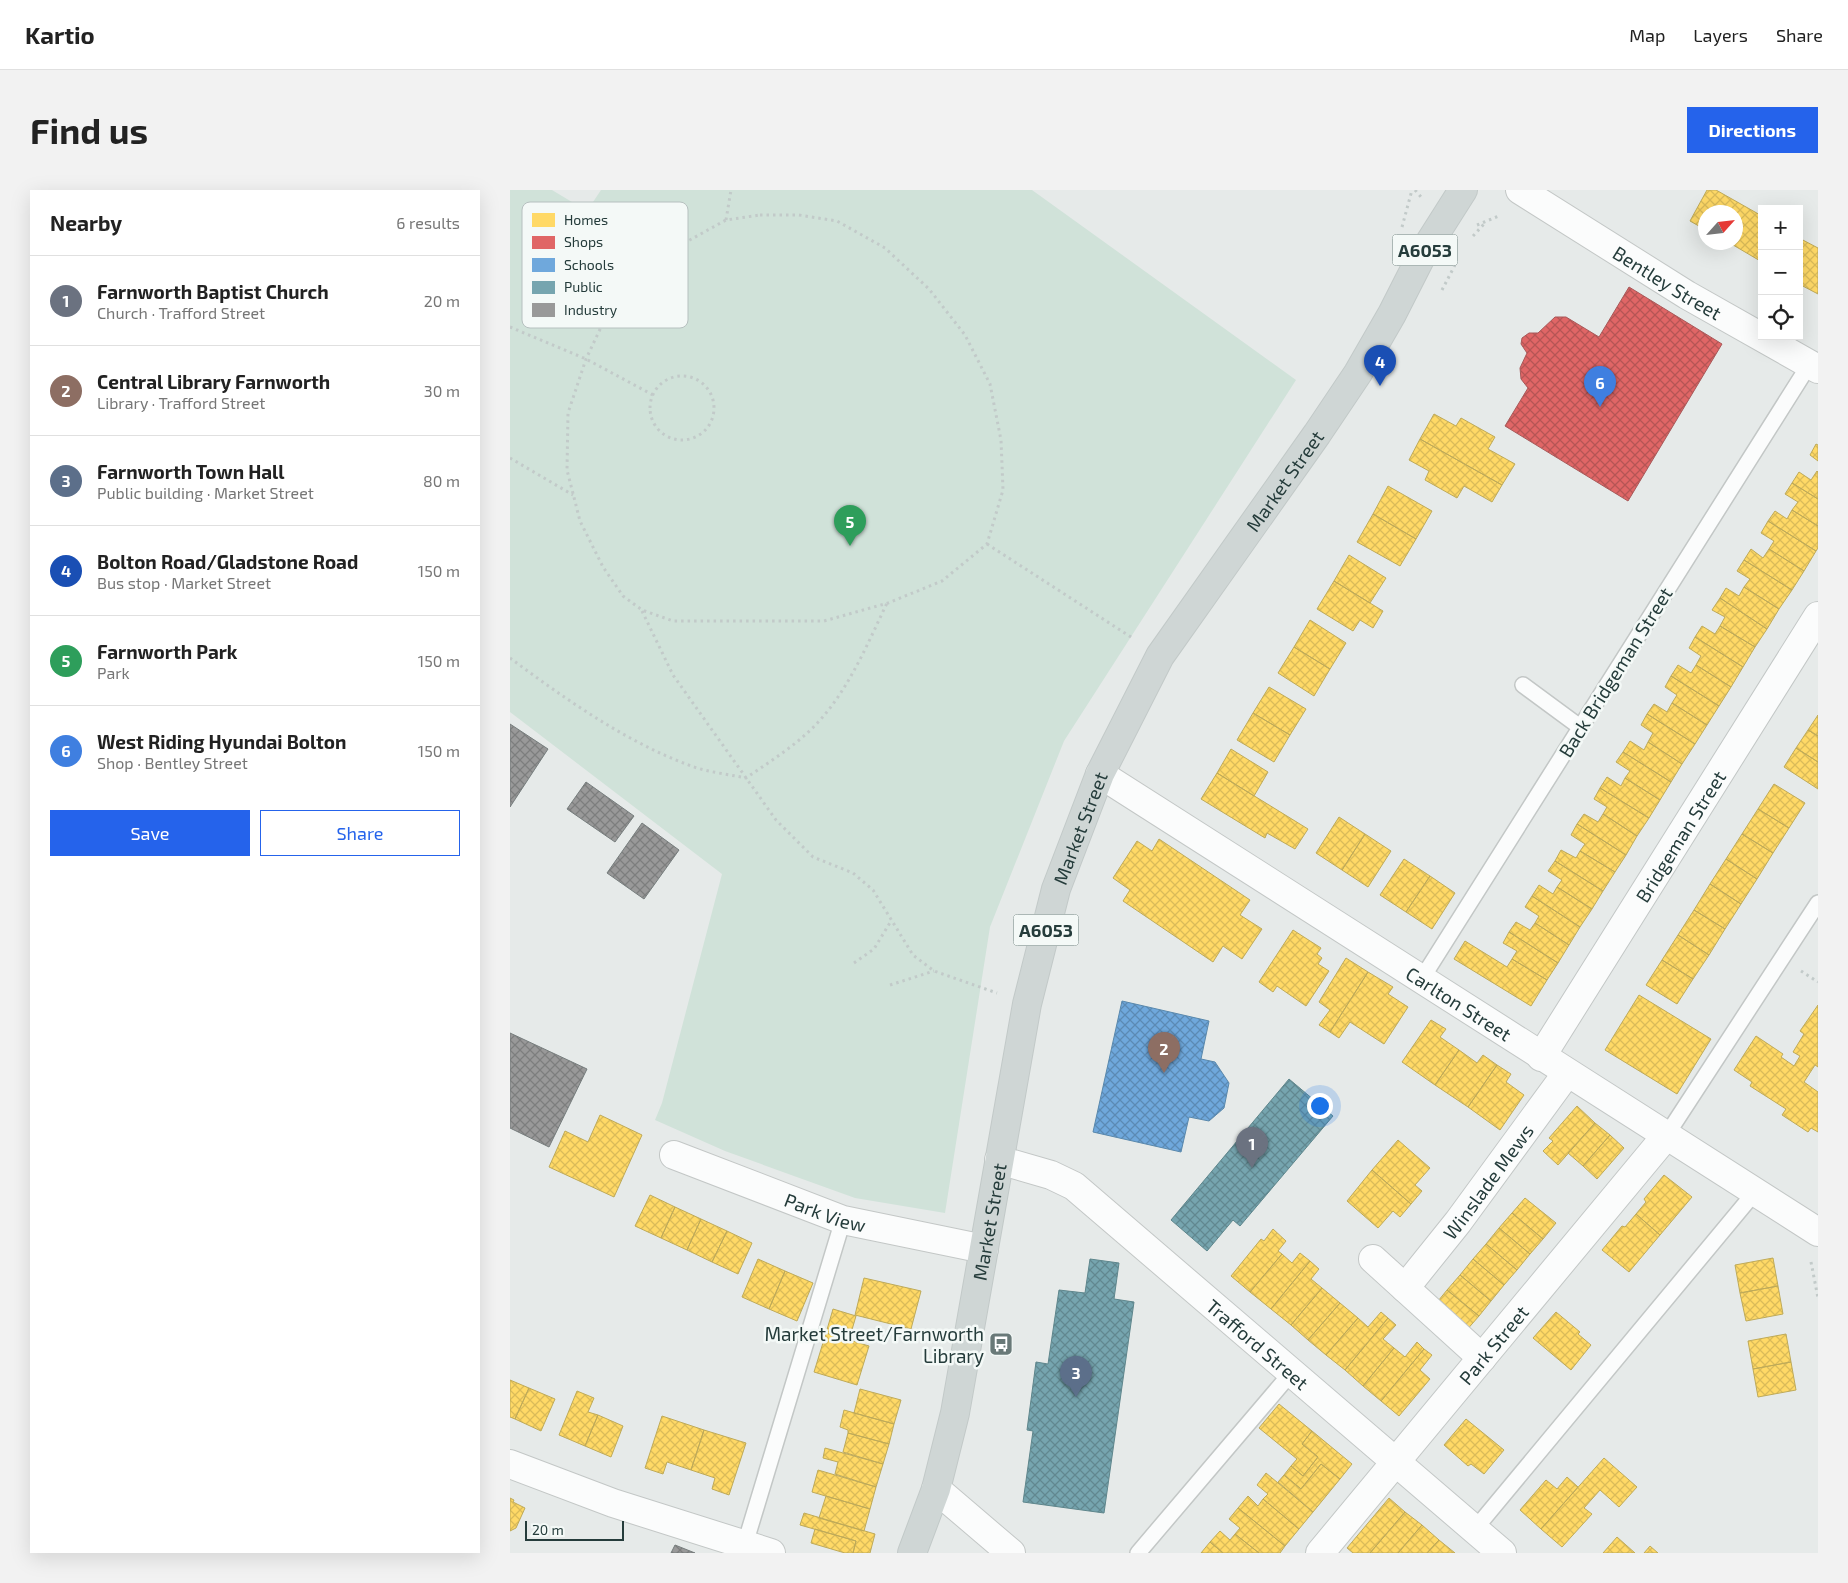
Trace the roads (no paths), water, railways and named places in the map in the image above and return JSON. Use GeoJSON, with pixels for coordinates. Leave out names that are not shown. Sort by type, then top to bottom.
{"type":"FeatureCollection","features":[{"type":"Feature","properties":{"kind":"main road","name":"Market Street"},"geometry":{"type":"LineString","coordinates":[[912,1553],[936,1489],[956,1413],[1027,1004],[1056,889],[1100,774],[1160,656],[1318,434],[1358,373],[1392,314],[1423,253],[1463,190]]}},
{"type":"Feature","properties":{"kind":"street","name":"Bentley Street"},"geometry":{"type":"LineString","coordinates":[[1520,190],[1671,285],[1813,367]]}},
{"type":"Feature","properties":{"kind":"street","name":"Bridgeman Street"},"geometry":{"type":"LineString","coordinates":[[1541,1057],[1818,616]]}},
{"type":"Feature","properties":{"kind":"street","name":"Carlton Street"},"geometry":{"type":"LineString","coordinates":[[1100,774],[1818,1232]]}},
{"type":"Feature","properties":{"kind":"street","name":"Winslade Mews"},"geometry":{"type":"LineString","coordinates":[[1406,1288],[1458,1222],[1567,1073]]}},
{"type":"Feature","properties":{"kind":"street","name":"Park Street"},"geometry":{"type":"LineString","coordinates":[[1320,1553],[1666,1136]]}},
{"type":"Feature","properties":{"kind":"street","name":"Park View"},"geometry":{"type":"LineString","coordinates":[[674,1155],[843,1220],[984,1249]]}},
{"type":"Feature","properties":{"kind":"street","name":"Trafford Street"},"geometry":{"type":"LineString","coordinates":[[999,1160],[1051,1175],[1074,1186],[1502,1553]]}},
{"type":"Feature","properties":{"kind":"street"},"geometry":{"type":"LineString","coordinates":[[1373,1259],[1482,1358]]}},
{"type":"Feature","properties":{"kind":"street"},"geometry":{"type":"LineString","coordinates":[[510,1464],[613,1503],[771,1553]]}},
{"type":"Feature","properties":{"kind":"street"},"geometry":{"type":"LineString","coordinates":[[936,1489],[1011,1553]]}},
{"type":"Feature","properties":{"kind":"lane","name":"Back Bridgeman Street"},"geometry":{"type":"LineString","coordinates":[[1421,980],[1580,727],[1813,367]]}},
{"type":"Feature","properties":{"kind":"lane"},"geometry":{"type":"LineString","coordinates":[[1523,685],[1580,727]]}},
{"type":"Feature","properties":{"kind":"lane"},"geometry":{"type":"LineString","coordinates":[[1666,1136],[1818,903]]}},
{"type":"Feature","properties":{"kind":"lane"},"geometry":{"type":"LineString","coordinates":[[1474,1529],[1754,1192]]}},
{"type":"Feature","properties":{"kind":"lane"},"geometry":{"type":"LineString","coordinates":[[745,1544],[843,1220]]}},
{"type":"Feature","properties":{"kind":"lane"},"geometry":{"type":"LineString","coordinates":[[1138,1553],[1292,1372]]}},
{"type":"Feature","properties":{"kind":"place","name":"Bolton Road/Gladstone Road"},"geometry":{"type":"Point","coordinates":[1380,386]}},
{"type":"Feature","properties":{"kind":"place","name":"West Riding Hyundai Bolton"},"geometry":{"type":"Point","coordinates":[1600,407]}},
{"type":"Feature","properties":{"kind":"place","name":"Farnworth Park"},"geometry":{"type":"Point","coordinates":[850,546]}},
{"type":"Feature","properties":{"kind":"place","name":"Central Library Farnworth"},"geometry":{"type":"Point","coordinates":[1164,1073]}},
{"type":"Feature","properties":{"kind":"place","name":"Farnworth Baptist Church"},"geometry":{"type":"Point","coordinates":[1252,1168]}},
{"type":"Feature","properties":{"kind":"place","name":"Market Street/Farnworth Library"},"geometry":{"type":"Point","coordinates":[1001,1344]}},
{"type":"Feature","properties":{"kind":"place","name":"Farnworth Town Hall"},"geometry":{"type":"Point","coordinates":[1076,1397]}}]}
